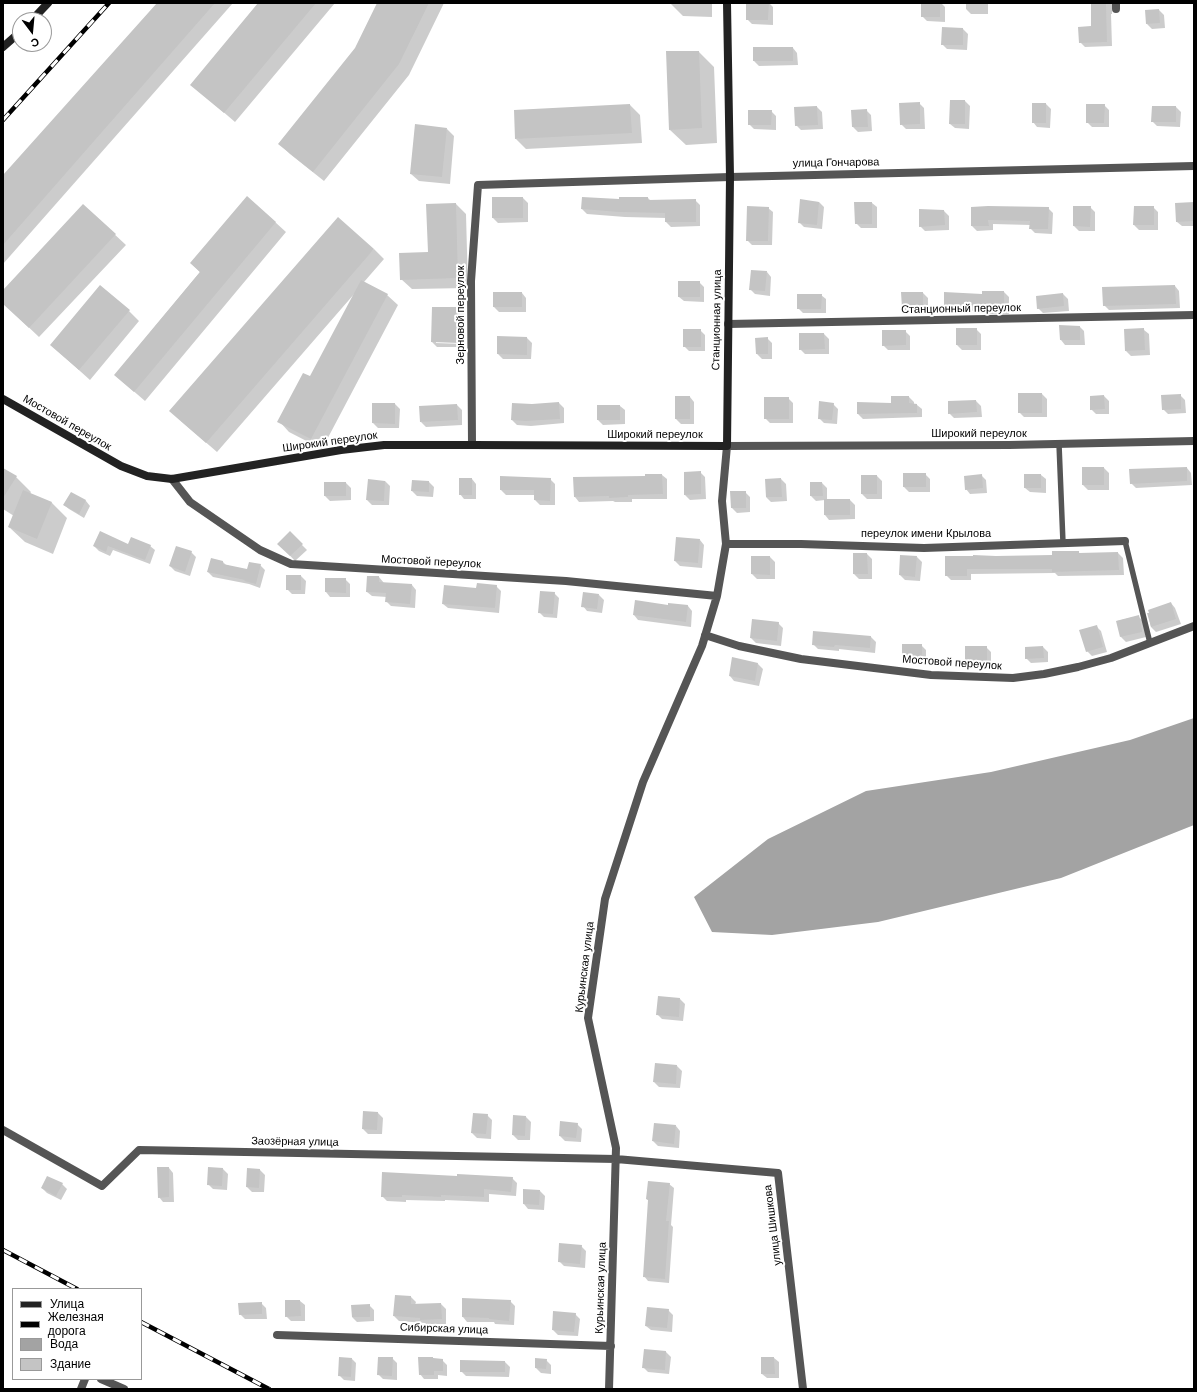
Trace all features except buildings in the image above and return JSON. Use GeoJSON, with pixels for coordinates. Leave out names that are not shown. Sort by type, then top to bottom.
{"type":"FeatureCollection","features":[{"type":"Feature","properties":{"kind":"main road"},"geometry":{"type":"LineString","coordinates":[[40,12],[48,3]]}},
{"type":"Feature","properties":{"kind":"main road","name":"Станционная улица"},"geometry":{"type":"LineString","coordinates":[[727,3],[730,177],[727,446]]}},
{"type":"Feature","properties":{"kind":"main road"},"geometry":{"type":"LineString","coordinates":[[3,47],[12,39]]}},
{"type":"Feature","properties":{"kind":"main road","name":"Мостовой переулок"},"geometry":{"type":"LineString","coordinates":[[3,399],[121,466]]}},
{"type":"Feature","properties":{"kind":"main road","name":"Широкий переулок"},"geometry":{"type":"LineString","coordinates":[[121,466],[147,476],[172,479],[341,450],[384,445],[472,444],[727,446]]}},
{"type":"Feature","properties":{"kind":"street","name":"улица Гончарова"},"geometry":{"type":"LineString","coordinates":[[478,185],[730,177],[1194,166]]}},
{"type":"Feature","properties":{"kind":"street","name":"Зерновой переулок"},"geometry":{"type":"LineString","coordinates":[[472,444],[471,281],[478,185]]}},
{"type":"Feature","properties":{"kind":"street","name":"Станционный переулок"},"geometry":{"type":"LineString","coordinates":[[728,324],[1194,315]]}},
{"type":"Feature","properties":{"kind":"street","name":"Широкий переулок"},"geometry":{"type":"LineString","coordinates":[[727,446],[1059,444],[1194,441]]}},
{"type":"Feature","properties":{"kind":"street","name":"Станционная улица"},"geometry":{"type":"LineString","coordinates":[[705,635],[717,596],[726,544],[722,501],[727,446]]}},
{"type":"Feature","properties":{"kind":"street","name":"Мостовой переулок"},"geometry":{"type":"LineString","coordinates":[[172,479],[190,502],[260,550],[291,564],[566,581],[717,596]]}},
{"type":"Feature","properties":{"kind":"street","name":"переулок имени Крылова"},"geometry":{"type":"LineString","coordinates":[[726,544],[800,544],[924,548],[1125,541]]}},
{"type":"Feature","properties":{"kind":"street","name":"Мостовой переулок"},"geometry":{"type":"LineString","coordinates":[[705,635],[739,646],[801,659],[931,675],[1013,678],[1044,674],[1111,658],[1194,626]]}},
{"type":"Feature","properties":{"kind":"street","name":"Курьинская улица"},"geometry":{"type":"LineString","coordinates":[[609,1389],[616,1148],[588,1018],[605,899],[644,782],[702,646],[705,635]]}},
{"type":"Feature","properties":{"kind":"street","name":"Заозёрная улица"},"geometry":{"type":"LineString","coordinates":[[3,1130],[102,1186],[139,1150],[616,1159]]}},
{"type":"Feature","properties":{"kind":"street","name":"улица Шишкова"},"geometry":{"type":"LineString","coordinates":[[616,1159],[778,1173],[803,1389]]}},
{"type":"Feature","properties":{"kind":"street","name":"Сибирская улица"},"geometry":{"type":"LineString","coordinates":[[277,1335],[611,1346]]}},
{"type":"Feature","properties":{"kind":"street"},"geometry":{"type":"LineString","coordinates":[[103,1380],[124,1389]]}},
{"type":"Feature","properties":{"kind":"lane"},"geometry":{"type":"LineString","coordinates":[[1059,444],[1063,543]]}},
{"type":"Feature","properties":{"kind":"lane"},"geometry":{"type":"LineString","coordinates":[[1125,541],[1150,643]]}},
{"type":"Feature","properties":{"kind":"water"},"geometry":{"type":"Polygon","coordinates":[[[1194,718],[1194,825],[1061,878],[878,922],[772,935],[712,932],[694,897],[768,839],[866,791],[991,772],[1130,740],[1194,718]]]}},
{"type":"Feature","properties":{"kind":"railway"},"geometry":{"type":"LineString","coordinates":[[3,120],[109,3]]}},
{"type":"Feature","properties":{"kind":"railway"},"geometry":{"type":"LineString","coordinates":[[3,1250],[75,1288]]}},
{"type":"Feature","properties":{"kind":"railway"},"geometry":{"type":"LineString","coordinates":[[142,1323],[269,1389]]}}]}
